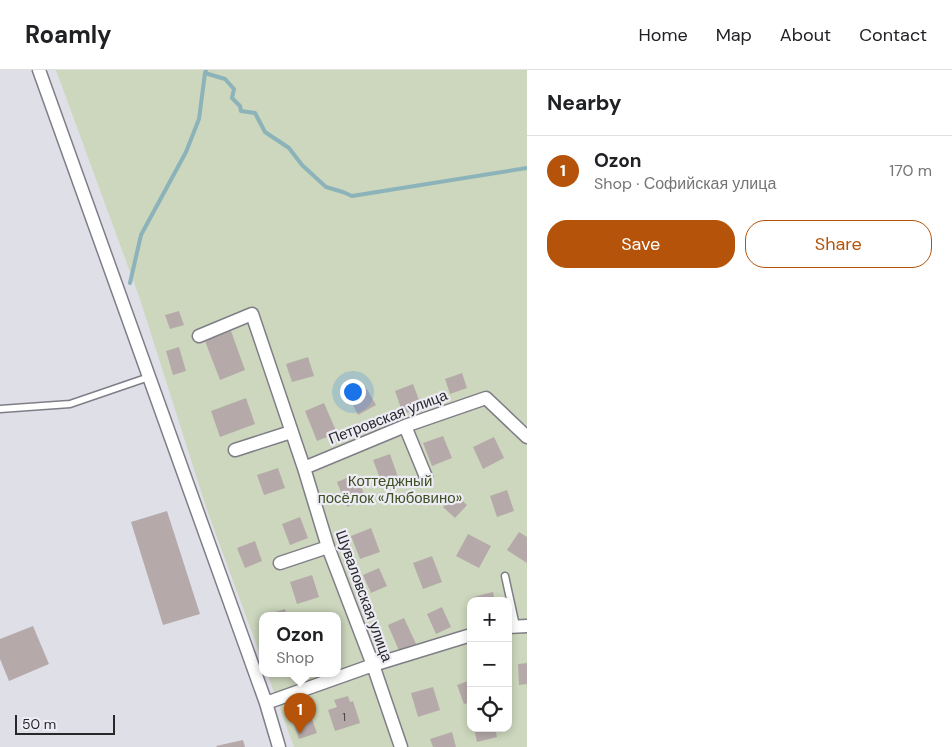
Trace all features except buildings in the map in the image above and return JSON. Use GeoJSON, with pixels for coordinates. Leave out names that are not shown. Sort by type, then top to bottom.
{"type":"FeatureCollection","features":[{"type":"Feature","properties":{"kind":"street"},"geometry":{"type":"LineString","coordinates":[[39,70],[266,703],[279,747]]}},
{"type":"Feature","properties":{"kind":"street","name":"Шуваловская улица"},"geometry":{"type":"LineString","coordinates":[[198,336],[252,314],[304,468],[328,547],[373,665],[401,747]]}},
{"type":"Feature","properties":{"kind":"street","name":"Петровская улица"},"geometry":{"type":"LineString","coordinates":[[304,468],[405,426],[486,398],[527,437]]}},
{"type":"Feature","properties":{"kind":"street"},"geometry":{"type":"LineString","coordinates":[[405,426],[426,477]]}},
{"type":"Feature","properties":{"kind":"street"},"geometry":{"type":"LineString","coordinates":[[235,450],[291,432]]}},
{"type":"Feature","properties":{"kind":"street"},"geometry":{"type":"LineString","coordinates":[[280,563],[328,547]]}},
{"type":"Feature","properties":{"kind":"street"},"geometry":{"type":"LineString","coordinates":[[341,676],[467,636]]}},
{"type":"Feature","properties":{"kind":"street"},"geometry":{"type":"LineString","coordinates":[[266,703],[339,677]]}},
{"type":"Feature","properties":{"kind":"lane"},"geometry":{"type":"LineString","coordinates":[[0,409],[70,404],[149,377]]}},
{"type":"Feature","properties":{"kind":"lane"},"geometry":{"type":"LineString","coordinates":[[505,576],[517,626]]}},
{"type":"Feature","properties":{"kind":"green space","name":"Коттеджный посёлок «Любовино»"},"geometry":{"type":"Polygon","coordinates":[[[56,70],[527,70],[527,747],[294,747],[268,677],[341,677],[341,612],[259,612],[259,652],[206,507],[140,299],[56,70]]]}},
{"type":"Feature","properties":{"kind":"waterway"},"geometry":{"type":"LineString","coordinates":[[206,70],[205,73],[225,79],[234,89],[232,98],[240,106],[241,111],[255,113],[265,132],[289,148],[302,165],[326,187],[352,196],[527,168]]}},
{"type":"Feature","properties":{"kind":"waterway"},"geometry":{"type":"LineString","coordinates":[[130,283],[141,235],[186,152],[199,119],[205,73]]}},
{"type":"Feature","properties":{"kind":"place","name":"Ozon"},"geometry":{"type":"Point","coordinates":[300,734]}}]}
